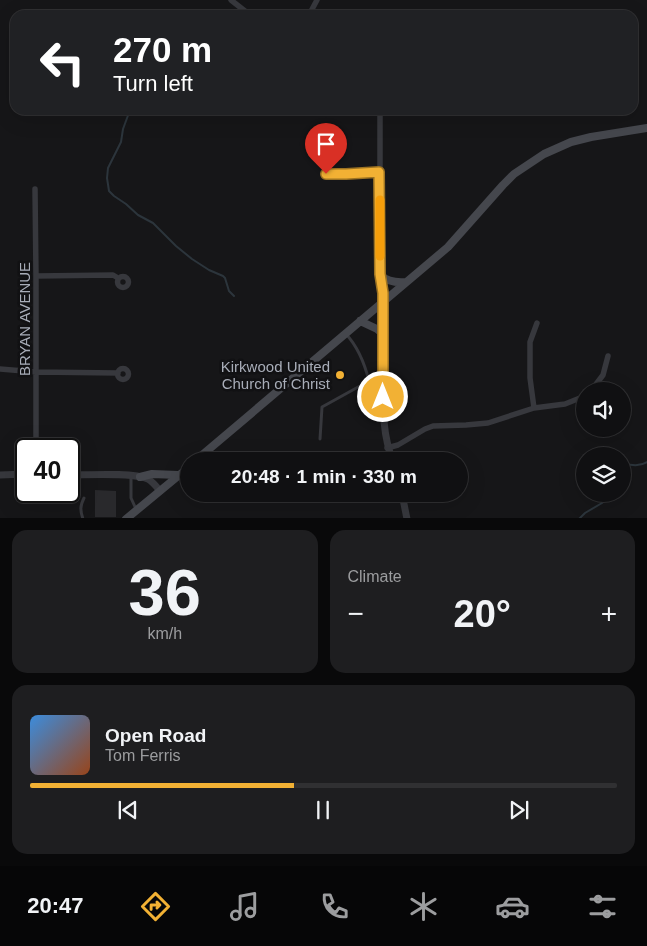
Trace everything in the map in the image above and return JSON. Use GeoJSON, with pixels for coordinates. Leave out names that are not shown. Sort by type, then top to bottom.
{"type":"FeatureCollection","features":[{"type":"Feature","properties":{"kind":"main road"},"geometry":{"type":"LineString","coordinates":[[206,452],[448,247],[514,174],[544,154],[581,139],[647,128]]}},
{"type":"Feature","properties":{"kind":"main road"},"geometry":{"type":"LineString","coordinates":[[380,274],[386,280],[397,283],[406,282]]}},
{"type":"Feature","properties":{"kind":"main road"},"geometry":{"type":"LineString","coordinates":[[360,321],[383,334]]}},
{"type":"Feature","properties":{"kind":"main road"},"geometry":{"type":"LineString","coordinates":[[136,476],[152,474],[178,475]]}},
{"type":"Feature","properties":{"kind":"main road"},"geometry":{"type":"LineString","coordinates":[[126,518],[178,475]]}},
{"type":"Feature","properties":{"kind":"street"},"geometry":{"type":"LineString","coordinates":[[231,0],[244,10]]}},
{"type":"Feature","properties":{"kind":"street"},"geometry":{"type":"LineString","coordinates":[[380,115],[380,274],[383,302],[384,428],[389,452]]}},
{"type":"Feature","properties":{"kind":"street","name":"BRYAN AVENUE"},"geometry":{"type":"LineString","coordinates":[[35,189],[36,438]]}},
{"type":"Feature","properties":{"kind":"street"},"geometry":{"type":"LineString","coordinates":[[36,276],[113,275],[118,278]]}},
{"type":"Feature","properties":{"kind":"street"},"geometry":{"type":"LineString","coordinates":[[534,408],[530,378],[530,342],[537,323]]}},
{"type":"Feature","properties":{"kind":"street"},"geometry":{"type":"LineString","coordinates":[[598,382],[603,375],[608,356]]}},
{"type":"Feature","properties":{"kind":"street"},"geometry":{"type":"LineString","coordinates":[[0,369],[36,372],[118,373]]}},
{"type":"Feature","properties":{"kind":"street"},"geometry":{"type":"LineString","coordinates":[[388,448],[398,445],[433,426],[488,423],[534,408],[565,404],[576,400]]}},
{"type":"Feature","properties":{"kind":"street"},"geometry":{"type":"LineString","coordinates":[[0,475],[15,474]]}},
{"type":"Feature","properties":{"kind":"street"},"geometry":{"type":"LineString","coordinates":[[80,475],[136,476],[149,480],[160,491]]}},
{"type":"Feature","properties":{"kind":"street"},"geometry":{"type":"LineString","coordinates":[[404,502],[407,518]]}},
{"type":"Feature","properties":{"kind":"lane"},"geometry":{"type":"LineString","coordinates":[[326,174],[379,172]]}},
{"type":"Feature","properties":{"kind":"lane"},"geometry":{"type":"LineString","coordinates":[[346,334],[366,368],[369,381]]}},
{"type":"Feature","properties":{"kind":"lane"},"geometry":{"type":"LineString","coordinates":[[369,381],[383,385]]}},
{"type":"Feature","properties":{"kind":"lane"},"geometry":{"type":"LineString","coordinates":[[320,439],[322,406],[369,381]]}},
{"type":"Feature","properties":{"kind":"lane"},"geometry":{"type":"LineString","coordinates":[[136,476],[131,498],[137,509]]}},
{"type":"Feature","properties":{"kind":"lane"},"geometry":{"type":"LineString","coordinates":[[83,518],[80,510],[84,498]]}},
{"type":"Feature","properties":{"kind":"building"},"geometry":{"type":"Polygon","coordinates":[[[95,490],[116,491],[116,517],[95,517],[95,490]]]}},
{"type":"Feature","properties":{"kind":"waterway"},"geometry":{"type":"LineString","coordinates":[[128,115],[121,142],[108,168],[109,191],[138,215],[153,223],[192,259],[223,276],[229,291],[234,296]]}},
{"type":"Feature","properties":{"kind":"waterway"},"geometry":{"type":"LineString","coordinates":[[631,465],[647,462]]}},
{"type":"Feature","properties":{"kind":"waterway"},"geometry":{"type":"LineString","coordinates":[[580,518],[603,502]]}},
{"type":"Feature","properties":{"kind":"slow traffic"},"geometry":{"type":"LineString","coordinates":[[380,200],[380,256]]}},
{"type":"Feature","properties":{"kind":"place","name":"Kirkwood United Church of Christ"},"geometry":{"type":"Point","coordinates":[340,375]}},
{"type":"Feature","properties":{"kind":"route"},"geometry":{"type":"LineString","coordinates":[[326,174],[379,172],[380,274],[383,293],[383,397]]}}]}
